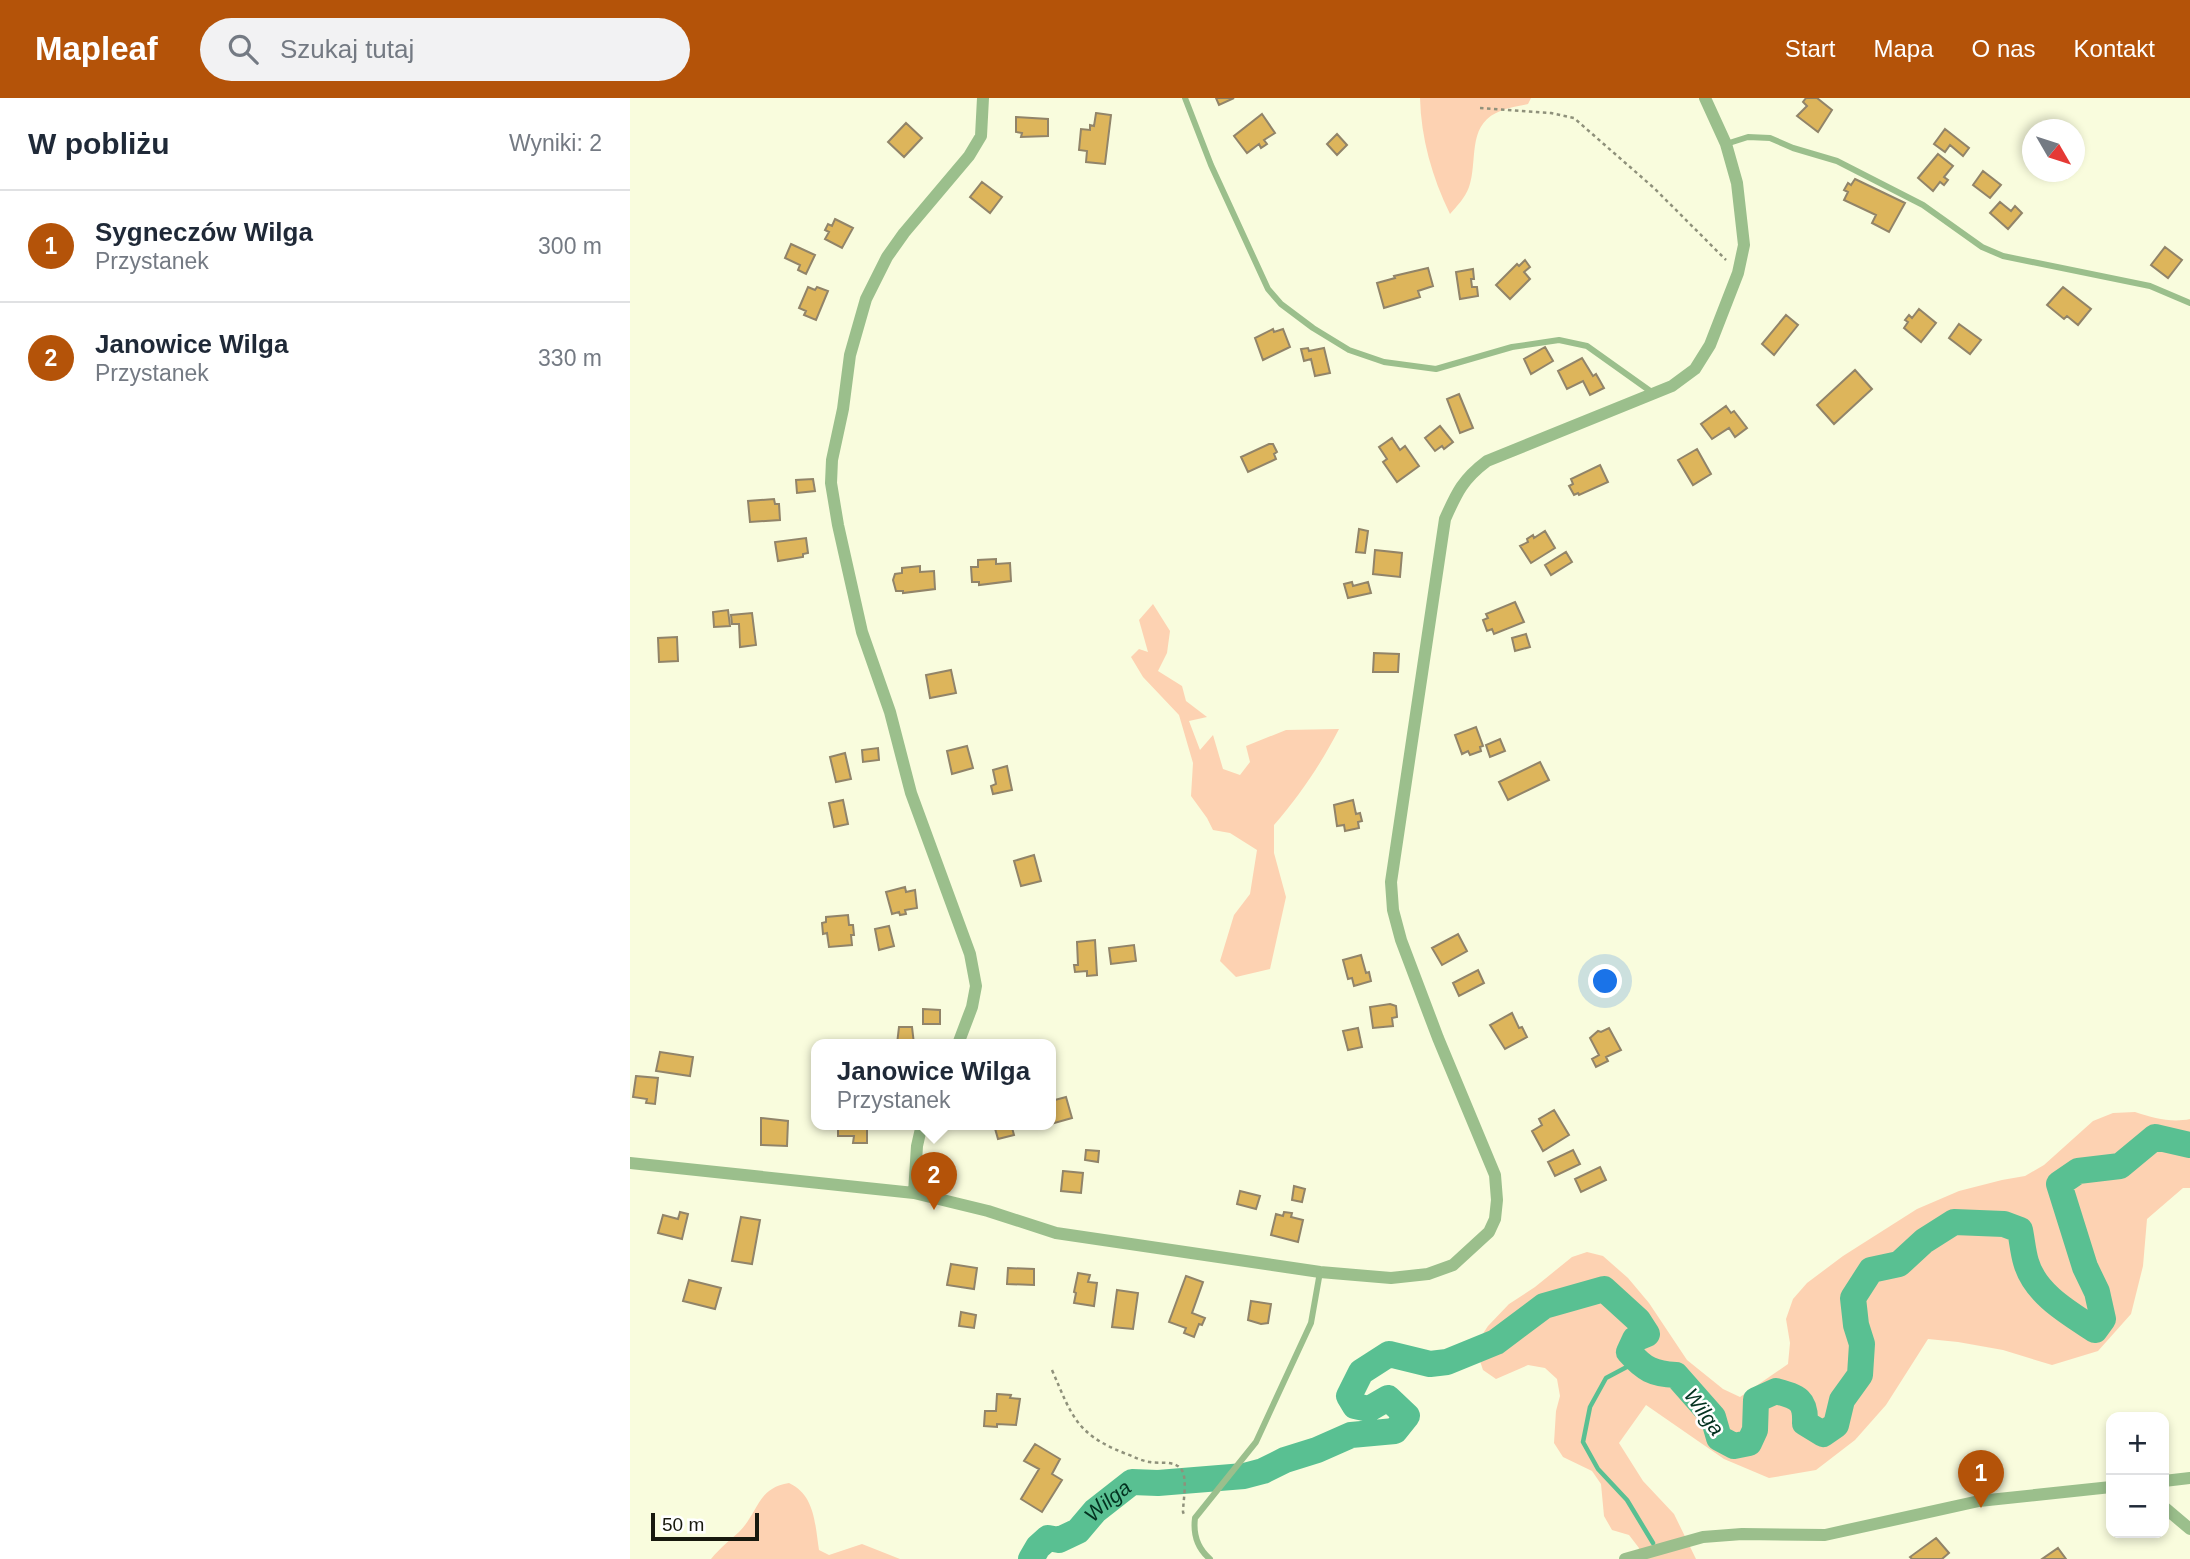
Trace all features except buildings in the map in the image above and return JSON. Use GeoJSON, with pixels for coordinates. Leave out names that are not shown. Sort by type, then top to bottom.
{"type":"FeatureCollection","features":[{"type":"Feature","properties":{"kind":"street"},"geometry":{"type":"LineString","coordinates":[[960,1039],[972,1007],[976,986],[971,954],[911,793],[890,712],[862,632],[838,525],[831,471],[850,355],[866,299],[887,257],[969,156],[981,136],[983,98]]}},
{"type":"Feature","properties":{"kind":"street"},"geometry":{"type":"LineString","coordinates":[[630,1163],[914,1193],[1056,1233],[1320,1272],[1391,1278],[1428,1274],[1453,1265],[1473,1248],[1489,1232],[1495,1219],[1495,1175],[1401,940],[1393,910],[1391,882],[1445,519],[1458,488],[1487,461],[1672,386],[1695,369],[1710,345],[1738,273],[1744,245],[1737,183],[1726,144],[1704,98]]}},
{"type":"Feature","properties":{"kind":"street"},"geometry":{"type":"LineString","coordinates":[[914,1193],[921,1130]]}},
{"type":"Feature","properties":{"kind":"street"},"geometry":{"type":"LineString","coordinates":[[2169,1480],[2190,1478]]}},
{"type":"Feature","properties":{"kind":"street"},"geometry":{"type":"LineString","coordinates":[[1625,1559],[1703,1537],[1742,1534],[1825,1535],[1979,1501],[2106,1488]]}},
{"type":"Feature","properties":{"kind":"street"},"geometry":{"type":"LineString","coordinates":[[2169,1511],[2190,1529]]}},
{"type":"Feature","properties":{"kind":"lane"},"geometry":{"type":"LineString","coordinates":[[1185,98],[1211,165],[1268,289],[1281,304],[1313,328],[1349,350],[1384,362],[1436,369],[1512,347],[1559,340],[1587,346],[1655,394]]}},
{"type":"Feature","properties":{"kind":"lane"},"geometry":{"type":"LineString","coordinates":[[1726,144],[1748,137],[1770,138],[1836,161],[1923,205],[1982,247],[2003,256],[2150,286],[2190,303]]}},
{"type":"Feature","properties":{"kind":"lane"},"geometry":{"type":"LineString","coordinates":[[1210,1559],[1205,1556],[1193,1534],[1195,1518],[1256,1442],[1311,1323],[1320,1272]]}},
{"type":"Feature","properties":{"kind":"path"},"geometry":{"type":"LineString","coordinates":[[1480,108],[1551,113],[1574,118],[1682,215],[1738,273]]}},
{"type":"Feature","properties":{"kind":"path"},"geometry":{"type":"LineString","coordinates":[[1052,1370],[1070,1413],[1090,1436],[1105,1446],[1148,1462],[1172,1464],[1180,1468],[1184,1475],[1183,1512],[1193,1534]]}},
{"type":"Feature","properties":{"kind":"shaded area"},"geometry":{"type":"Polygon","coordinates":[[[1420,98],[1531,98],[1528,104],[1496,113],[1481,127],[1475,146],[1469,187],[1450,214],[1429,157],[1420,98]]]}},
{"type":"Feature","properties":{"kind":"shaded area"},"geometry":{"type":"Polygon","coordinates":[[[1153,604],[1170,631],[1167,653],[1158,671],[1182,686],[1186,701],[1207,717],[1189,721],[1200,750],[1213,735],[1223,769],[1240,775],[1250,762],[1246,746],[1286,730],[1339,729],[1309,779],[1274,825],[1274,853],[1286,897],[1270,969],[1236,977],[1220,961],[1234,915],[1250,894],[1257,850],[1230,833],[1213,830],[1191,796],[1193,763],[1179,715],[1143,677],[1131,657],[1139,649],[1148,652],[1139,620],[1153,604]]]}},
{"type":"Feature","properties":{"kind":"shaded area"},"geometry":{"type":"Polygon","coordinates":[[[2135,1112],[2169,1120],[2190,1119],[2190,1188],[2183,1188],[2147,1219],[2143,1266],[2131,1314],[2098,1351],[2052,1365],[2003,1350],[1928,1339],[1886,1405],[1855,1440],[1816,1470],[1769,1478],[1724,1459],[1646,1405],[1619,1443],[1643,1481],[1674,1514],[1696,1559],[1636,1559],[1639,1548],[1629,1535],[1612,1530],[1604,1516],[1601,1484],[1592,1471],[1563,1457],[1554,1443],[1560,1396],[1557,1379],[1545,1368],[1528,1365],[1496,1379],[1483,1370],[1478,1355],[1480,1338],[1488,1326],[1509,1304],[1572,1257],[1587,1252],[1603,1256],[1628,1278],[1649,1303],[1687,1360],[1723,1389],[1740,1397],[1788,1364],[1790,1343],[1786,1319],[1793,1299],[1807,1283],[1843,1256],[1917,1209],[1959,1191],[2025,1176],[2044,1165],[2093,1121],[2113,1113],[2135,1112]]]}},
{"type":"Feature","properties":{"kind":"shaded area"},"geometry":{"type":"Polygon","coordinates":[[[789,1483],[798,1488],[809,1503],[815,1521],[819,1550],[829,1555],[862,1544],[900,1559],[711,1559],[746,1524],[764,1495],[789,1483]]]}},
{"type":"Feature","properties":{"kind":"waterway","name":"Wilga"},"geometry":{"type":"LineString","coordinates":[[1031,1559],[1038,1547],[1048,1538],[1059,1540],[1078,1531],[1095,1511],[1132,1482],[1158,1483],[1244,1476],[1263,1471],[1351,1435],[1395,1431],[1407,1416],[1388,1398],[1369,1409],[1355,1406],[1349,1396],[1361,1372],[1389,1354],[1430,1364],[1447,1362],[1496,1342],[1544,1306],[1604,1289],[1638,1320],[1647,1334],[1635,1339],[1629,1352],[1650,1370],[1676,1375],[1713,1417],[1719,1438],[1734,1446],[1749,1443],[1755,1430],[1756,1400],[1776,1391],[1799,1400],[1804,1409],[1805,1423],[1823,1434],[1836,1425],[1842,1400],[1860,1375],[1862,1344],[1856,1325],[1853,1298],[1871,1270],[1899,1264],[1924,1241],[1954,1222],[2004,1224],[2020,1230],[2025,1258],[2037,1284],[2054,1302],[2095,1330],[2103,1319],[2097,1292],[2085,1267],[2059,1184],[2078,1171],[2120,1166],[2155,1137],[2190,1145]]}},
{"type":"Feature","properties":{"kind":"waterway"},"geometry":{"type":"LineString","coordinates":[[1638,1361],[1606,1378],[1590,1407],[1583,1442],[1598,1469],[1627,1500],[1653,1543]]}},
{"type":"Feature","properties":{"kind":"place","name":"Janowice Wilga"},"geometry":{"type":"Point","coordinates":[934,1210]}},
{"type":"Feature","properties":{"kind":"place","name":"Sygneczów Wilga"},"geometry":{"type":"Point","coordinates":[1981,1508]}}]}
